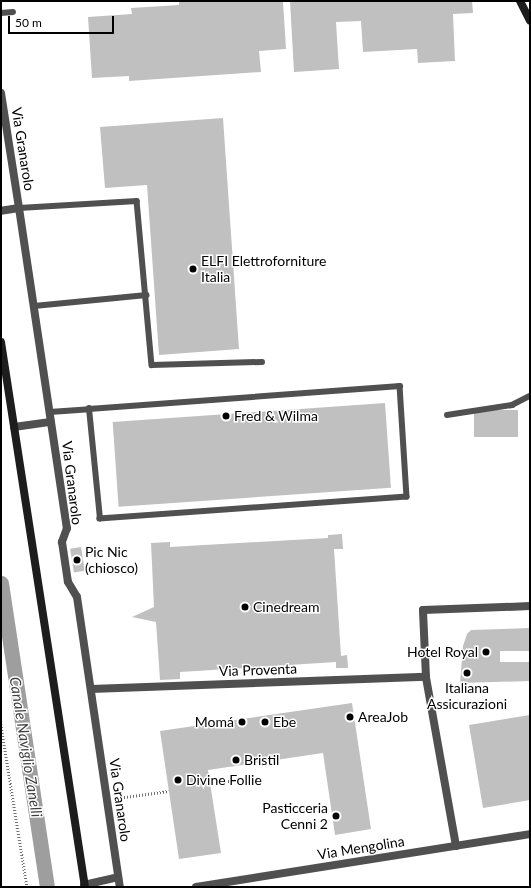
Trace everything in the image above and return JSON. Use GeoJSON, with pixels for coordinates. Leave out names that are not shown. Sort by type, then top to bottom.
{"type":"FeatureCollection","features":[{"type":"Feature","properties":{"kind":"main road"},"geometry":{"type":"LineString","coordinates":[[520,1],[530,21]]}},
{"type":"Feature","properties":{"kind":"main road"},"geometry":{"type":"LineString","coordinates":[[1,342],[84,886]]}},
{"type":"Feature","properties":{"kind":"street","name":"Via Granarolo"},"geometry":{"type":"LineString","coordinates":[[1,93],[67,528],[62,542],[68,582],[77,597],[120,887]]}},
{"type":"Feature","properties":{"kind":"street","name":"Via Granarolo"},"geometry":{"type":"LineString","coordinates":[[1,211],[19,208]]}},
{"type":"Feature","properties":{"kind":"street"},"geometry":{"type":"LineString","coordinates":[[14,427],[51,422]]}},
{"type":"Feature","properties":{"kind":"street"},"geometry":{"type":"LineString","coordinates":[[456,846],[426,678],[423,610],[530,606]]}},
{"type":"Feature","properties":{"kind":"street","name":"Via Proventa"},"geometry":{"type":"LineString","coordinates":[[91,689],[426,678]]}},
{"type":"Feature","properties":{"kind":"street","name":"Via Mengolina"},"geometry":{"type":"LineString","coordinates":[[196,887],[530,834]]}},
{"type":"Feature","properties":{"kind":"street"},"geometry":{"type":"LineString","coordinates":[[84,886],[118,877]]}},
{"type":"Feature","properties":{"kind":"lane"},"geometry":{"type":"LineString","coordinates":[[1,13],[13,12]]}},
{"type":"Feature","properties":{"kind":"lane"},"geometry":{"type":"LineString","coordinates":[[19,208],[137,200],[152,365],[262,362]]}},
{"type":"Feature","properties":{"kind":"lane"},"geometry":{"type":"LineString","coordinates":[[34,306],[146,296]]}},
{"type":"Feature","properties":{"kind":"lane"},"geometry":{"type":"LineString","coordinates":[[50,412],[89,409],[400,386],[407,497],[100,519],[89,409]]}},
{"type":"Feature","properties":{"kind":"lane"},"geometry":{"type":"LineString","coordinates":[[447,415],[512,405],[530,396]]}},
{"type":"Feature","properties":{"kind":"path"},"geometry":{"type":"LineString","coordinates":[[1,724],[27,887]]}},
{"type":"Feature","properties":{"kind":"path"},"geometry":{"type":"LineString","coordinates":[[210,784],[235,780]]}},
{"type":"Feature","properties":{"kind":"path"},"geometry":{"type":"LineString","coordinates":[[107,799],[169,791]]}},
{"type":"Feature","properties":{"kind":"building"},"geometry":{"type":"Polygon","coordinates":[[[179,1],[283,1],[286,49],[259,51],[261,72],[129,81],[129,76],[92,78],[88,17],[132,14],[131,8],[179,5],[179,1]]]}},
{"type":"Feature","properties":{"kind":"building"},"geometry":{"type":"Polygon","coordinates":[[[290,1],[472,1],[473,13],[453,14],[455,61],[418,63],[417,49],[363,52],[361,21],[336,22],[339,69],[294,72],[290,1]]]}},
{"type":"Feature","properties":{"kind":"building","name":"ELFI Elettroforniture Italia"},"geometry":{"type":"Polygon","coordinates":[[[223,118],[239,349],[159,355],[147,185],[105,188],[100,127],[223,118]]]}},
{"type":"Feature","properties":{"kind":"building"},"geometry":{"type":"Polygon","coordinates":[[[385,403],[391,488],[119,507],[113,422],[385,403]]]}},
{"type":"Feature","properties":{"kind":"building"},"geometry":{"type":"Polygon","coordinates":[[[474,410],[518,410],[518,437],[474,437],[474,410]]]}},
{"type":"Feature","properties":{"kind":"building","name":"Cinedream"},"geometry":{"type":"Polygon","coordinates":[[[342,534],[343,549],[334,549],[341,656],[347,655],[348,668],[336,668],[336,662],[180,672],[180,679],[160,680],[156,622],[132,617],[154,607],[151,543],[170,542],[170,547],[328,538],[328,535],[342,534]]]}},
{"type":"Feature","properties":{"kind":"building"},"geometry":{"type":"Polygon","coordinates":[[[81,547],[85,571],[74,572],[70,549],[81,547]]]}},
{"type":"Feature","properties":{"kind":"building"},"geometry":{"type":"Polygon","coordinates":[[[530,628],[530,651],[500,651],[500,662],[530,662],[530,681],[460,683],[463,646],[467,634],[471,630],[530,628]]]}},
{"type":"Feature","properties":{"kind":"building"},"geometry":{"type":"Polygon","coordinates":[[[352,703],[371,829],[335,835],[323,753],[208,770],[221,853],[179,859],[160,731],[352,703]]]}},
{"type":"Feature","properties":{"kind":"building"},"geometry":{"type":"Polygon","coordinates":[[[530,715],[530,800],[483,808],[469,725],[530,715]]]}},
{"type":"Feature","properties":{"kind":"waterway","name":"Canale Naviglio Zanelli"},"geometry":{"type":"LineString","coordinates":[[1,583],[47,887]]}},
{"type":"Feature","properties":{"kind":"place","name":"ELFI Elettroforniture Italia"},"geometry":{"type":"Point","coordinates":[193,269]}},
{"type":"Feature","properties":{"kind":"place","name":"Fred & Wilma"},"geometry":{"type":"Point","coordinates":[226,416]}},
{"type":"Feature","properties":{"kind":"place","name":"Pic Nic (chiosco)"},"geometry":{"type":"Point","coordinates":[77,560]}},
{"type":"Feature","properties":{"kind":"place","name":"Cinedream"},"geometry":{"type":"Point","coordinates":[245,607]}},
{"type":"Feature","properties":{"kind":"place","name":"Hotel Royal"},"geometry":{"type":"Point","coordinates":[486,652]}},
{"type":"Feature","properties":{"kind":"place","name":"Italiana Assicurazioni"},"geometry":{"type":"Point","coordinates":[467,673]}},
{"type":"Feature","properties":{"kind":"place","name":"AreaJob"},"geometry":{"type":"Point","coordinates":[350,717]}},
{"type":"Feature","properties":{"kind":"place","name":"Momá"},"geometry":{"type":"Point","coordinates":[242,722]}},
{"type":"Feature","properties":{"kind":"place","name":"Ebe"},"geometry":{"type":"Point","coordinates":[265,722]}},
{"type":"Feature","properties":{"kind":"place","name":"Bristil"},"geometry":{"type":"Point","coordinates":[236,760]}},
{"type":"Feature","properties":{"kind":"place","name":"Divine Follie"},"geometry":{"type":"Point","coordinates":[178,780]}},
{"type":"Feature","properties":{"kind":"place","name":"Pasticceria Cenni 2"},"geometry":{"type":"Point","coordinates":[336,816]}}]}
